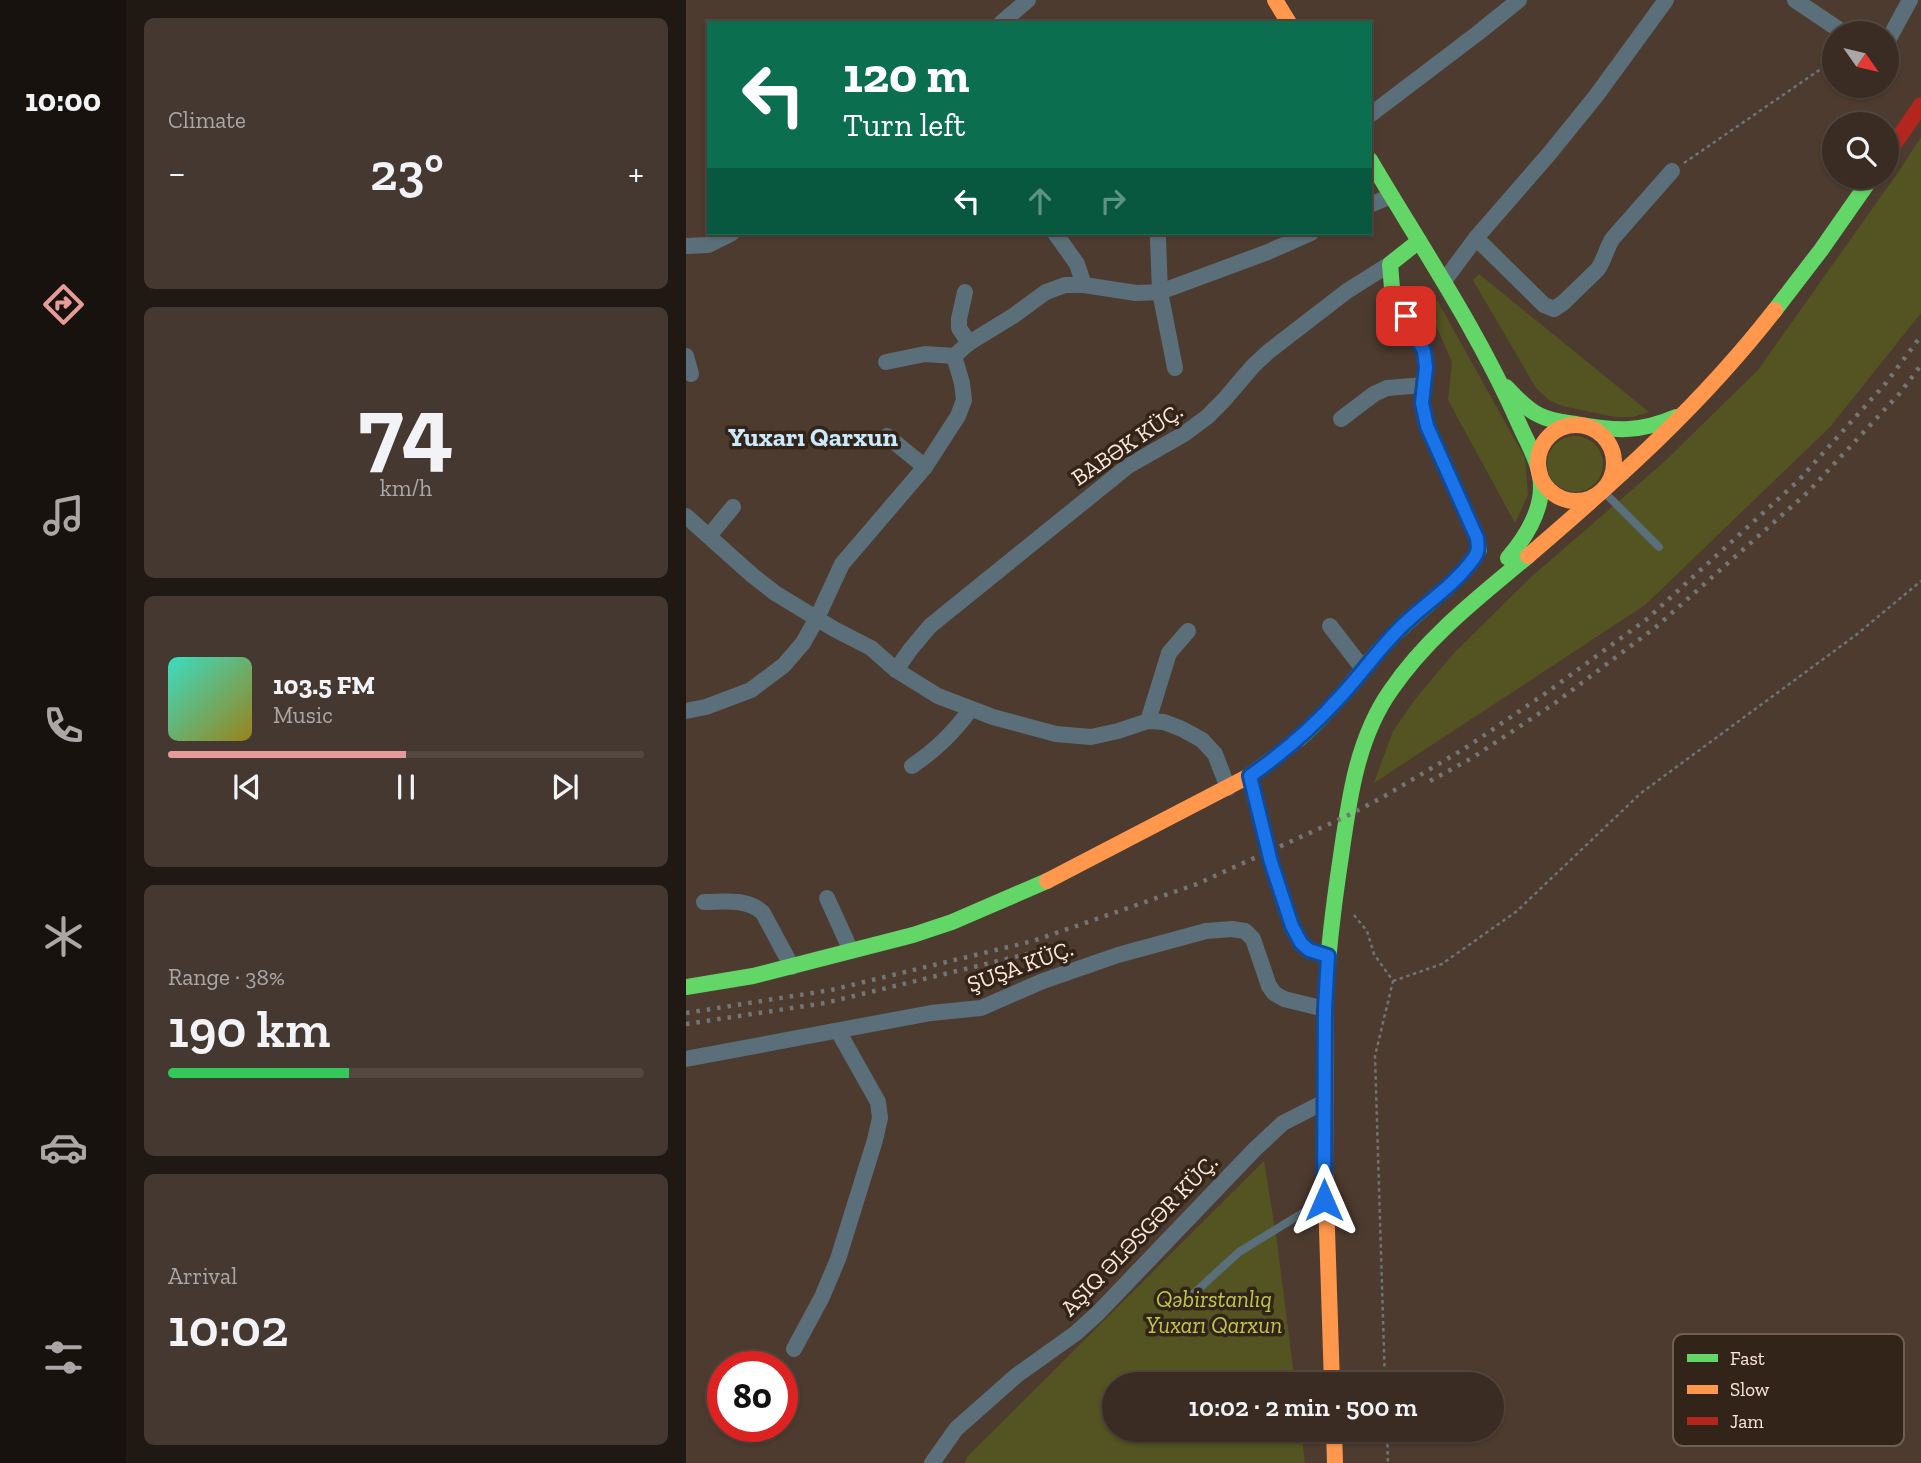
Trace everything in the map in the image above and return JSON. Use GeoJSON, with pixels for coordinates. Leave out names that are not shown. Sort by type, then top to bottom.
{"type":"FeatureCollection","features":[{"type":"Feature","properties":{"kind":"main road"},"geometry":{"type":"LineString","coordinates":[[1899,137],[1921,105]]}},
{"type":"Feature","properties":{"kind":"main road"},"geometry":{"type":"LineString","coordinates":[[1331,1372],[1324,1200],[1325,1009],[1335,900],[1359,754],[1373,720],[1390,691],[1528,533],[1541,495],[1540,474],[1538,466],[1541,449],[1551,435],[1565,427],[1582,426],[1598,432],[1613,452],[1614,469],[1603,491],[1588,500],[1563,499],[1548,489],[1540,474],[1501,381],[1372,163]]}},
{"type":"Feature","properties":{"kind":"main road"},"geometry":{"type":"LineString","coordinates":[[1461,612],[1603,491],[1690,409],[1770,317],[1864,189]]}},
{"type":"Feature","properties":{"kind":"main road"},"geometry":{"type":"LineString","coordinates":[[686,987],[792,967],[952,922],[1055,878],[1228,788],[1250,776],[1303,736],[1387,642],[1458,576],[1479,550],[1477,538],[1427,426],[1422,403],[1426,367],[1424,351],[1392,288],[1390,264],[1419,241]]}},
{"type":"Feature","properties":{"kind":"main road"},"geometry":{"type":"LineString","coordinates":[[1501,381],[1528,408],[1541,416],[1614,431],[1644,429],[1661,424],[1690,409]]}},
{"type":"Feature","properties":{"kind":"main road"},"geometry":{"type":"LineString","coordinates":[[1334,1442],[1335,1463]]}},
{"type":"Feature","properties":{"kind":"street"},"geometry":{"type":"LineString","coordinates":[[1003,21],[1028,0]]}},
{"type":"Feature","properties":{"kind":"street"},"geometry":{"type":"LineString","coordinates":[[1282,11],[1296,0]]}},
{"type":"Feature","properties":{"kind":"street"},"geometry":{"type":"LineString","coordinates":[[1372,113],[1519,0]]}},
{"type":"Feature","properties":{"kind":"street"},"geometry":{"type":"LineString","coordinates":[[1444,281],[1476,238],[1596,96],[1665,0]]}},
{"type":"Feature","properties":{"kind":"street"},"geometry":{"type":"LineString","coordinates":[[1795,0],[1826,21]]}},
{"type":"Feature","properties":{"kind":"street"},"geometry":{"type":"LineString","coordinates":[[1899,21],[1910,0]]}},
{"type":"Feature","properties":{"kind":"street"},"geometry":{"type":"LineString","coordinates":[[1476,238],[1544,304],[1554,309],[1598,269],[1603,263],[1606,247],[1672,172]]}},
{"type":"Feature","properties":{"kind":"street"},"geometry":{"type":"LineString","coordinates":[[1372,204],[1391,196]]}},
{"type":"Feature","properties":{"kind":"street"},"geometry":{"type":"LineString","coordinates":[[686,246],[708,245],[728,235]]}},
{"type":"Feature","properties":{"kind":"street"},"geometry":{"type":"LineString","coordinates":[[1056,235],[1077,264],[1084,285]]}},
{"type":"Feature","properties":{"kind":"street"},"geometry":{"type":"LineString","coordinates":[[886,362],[925,354],[954,356],[969,343],[1046,292],[1065,285],[1084,285],[1136,293],[1160,292],[1306,235]]}},
{"type":"Feature","properties":{"kind":"street"},"geometry":{"type":"LineString","coordinates":[[1158,238],[1160,292],[1175,368]]}},
{"type":"Feature","properties":{"kind":"street","name":"BABƏK KÜÇ."},"geometry":{"type":"LineString","coordinates":[[896,670],[930,626],[1128,466],[1184,434],[1207,417],[1268,352],[1347,291],[1390,264]]}},
{"type":"Feature","properties":{"kind":"street"},"geometry":{"type":"LineString","coordinates":[[965,292],[959,328],[969,343]]}},
{"type":"Feature","properties":{"kind":"street"},"geometry":{"type":"LineString","coordinates":[[686,356],[691,374]]}},
{"type":"Feature","properties":{"kind":"street"},"geometry":{"type":"LineString","coordinates":[[686,711],[706,708],[751,690],[784,665],[803,643],[842,564],[925,467],[958,416],[964,400],[954,356]]}},
{"type":"Feature","properties":{"kind":"street"},"geometry":{"type":"LineString","coordinates":[[1341,419],[1374,394],[1387,388],[1424,385]]}},
{"type":"Feature","properties":{"kind":"street"},"geometry":{"type":"LineString","coordinates":[[887,436],[925,467]]}},
{"type":"Feature","properties":{"kind":"street"},"geometry":{"type":"LineString","coordinates":[[709,536],[733,507]]}},
{"type":"Feature","properties":{"kind":"street"},"geometry":{"type":"LineString","coordinates":[[686,516],[775,593],[871,648],[896,670],[938,696],[971,709],[1056,734],[1091,737],[1118,732],[1148,721],[1164,722],[1202,740],[1214,754],[1228,788]]}},
{"type":"Feature","properties":{"kind":"street"},"geometry":{"type":"LineString","coordinates":[[1330,626],[1364,670]]}},
{"type":"Feature","properties":{"kind":"street"},"geometry":{"type":"LineString","coordinates":[[1148,721],[1168,653],[1188,631]]}},
{"type":"Feature","properties":{"kind":"street"},"geometry":{"type":"LineString","coordinates":[[912,766],[953,733],[971,709]]}},
{"type":"Feature","properties":{"kind":"street"},"geometry":{"type":"LineString","coordinates":[[1250,776],[1271,862],[1292,926],[1301,943],[1309,950],[1328,956]]}},
{"type":"Feature","properties":{"kind":"street"},"geometry":{"type":"LineString","coordinates":[[827,898],[851,951]]}},
{"type":"Feature","properties":{"kind":"street"},"geometry":{"type":"LineString","coordinates":[[704,902],[745,903],[756,906],[763,913],[792,967]]}},
{"type":"Feature","properties":{"kind":"street","name":"ŞUŞA KÜÇ."},"geometry":{"type":"LineString","coordinates":[[686,1059],[931,1013],[981,1008],[1043,981],[1118,954],[1206,931],[1245,931],[1253,939],[1269,986],[1274,993],[1284,999],[1325,1009]]}},
{"type":"Feature","properties":{"kind":"street"},"geometry":{"type":"LineString","coordinates":[[794,1349],[822,1297],[838,1258],[880,1118],[878,1102],[838,1031]]}},
{"type":"Feature","properties":{"kind":"street"},"geometry":{"type":"LineString","coordinates":[[932,1463],[956,1429],[1017,1375],[1076,1333],[1098,1313],[1283,1123],[1324,1102]]}},
{"type":"Feature","properties":{"kind":"lane"},"geometry":{"type":"LineString","coordinates":[[1603,491],[1659,547]]}},
{"type":"Feature","properties":{"kind":"lane"},"geometry":{"type":"LineString","coordinates":[[1192,1295],[1239,1252],[1324,1200]]}},
{"type":"Feature","properties":{"kind":"path"},"geometry":{"type":"LineString","coordinates":[[1672,172],[1822,68]]}},
{"type":"Feature","properties":{"kind":"path"},"geometry":{"type":"LineString","coordinates":[[1394,981],[1442,964],[1517,911],[1641,793],[1856,635],[1921,581]]}},
{"type":"Feature","properties":{"kind":"path"},"geometry":{"type":"LineString","coordinates":[[1335,900],[1356,916],[1367,931],[1374,954],[1394,981]]}},
{"type":"Feature","properties":{"kind":"path"},"geometry":{"type":"LineString","coordinates":[[1385,1372],[1375,1056],[1394,981]]}},
{"type":"Feature","properties":{"kind":"path"},"geometry":{"type":"LineString","coordinates":[[1387,1442],[1388,1463]]}},
{"type":"Feature","properties":{"kind":"green space"},"geometry":{"type":"Polygon","coordinates":[[[1921,137],[1921,313],[1830,427],[1645,605],[1374,783],[1393,731],[1454,653],[1531,577],[1664,462],[1758,370],[1886,189],[1899,189],[1899,171],[1921,137]]]}},
{"type":"Feature","properties":{"kind":"green space"},"geometry":{"type":"Polygon","coordinates":[[[1479,274],[1649,412],[1633,417],[1615,417],[1562,406],[1549,400],[1536,388],[1473,280],[1479,274]]]}},
{"type":"Feature","properties":{"kind":"green space"},"geometry":{"type":"Polygon","coordinates":[[[1437,300],[1525,458],[1528,495],[1515,523],[1448,400],[1452,362],[1430,312],[1437,300]]]}},
{"type":"Feature","properties":{"kind":"green space"},"geometry":{"type":"Polygon","coordinates":[[[1575,436],[1586,438],[1595,444],[1601,453],[1601,475],[1595,484],[1586,490],[1575,492],[1564,490],[1555,484],[1549,475],[1547,464],[1549,453],[1555,444],[1564,438],[1575,436]]]}},
{"type":"Feature","properties":{"kind":"green space","name":"Qəbirstanlıq Yuxarı Qarxun"},"geometry":{"type":"Polygon","coordinates":[[[1264,1161],[1293,1372],[1102,1372],[1102,1442],[1302,1442],[1305,1463],[965,1463],[967,1457],[1264,1161]]]}},
{"type":"Feature","properties":{"kind":"railway"},"geometry":{"type":"LineString","coordinates":[[686,1013],[831,990],[1033,941],[1197,884],[1383,797],[1467,747],[1647,619],[1798,481],[1886,383],[1921,336]]}},
{"type":"Feature","properties":{"kind":"railway"},"geometry":{"type":"LineString","coordinates":[[1430,781],[1472,758],[1555,703],[1656,627],[1808,492],[1900,393],[1921,365]]}},
{"type":"Feature","properties":{"kind":"railway"},"geometry":{"type":"LineString","coordinates":[[686,1024],[825,1003],[1031,953],[1048,946]]}},
{"type":"Feature","properties":{"kind":"traffic: fast"},"geometry":{"type":"LineString","coordinates":[[1372,163],[1487,357],[1537,463],[1541,487],[1538,507],[1526,534],[1508,558]]}},
{"type":"Feature","properties":{"kind":"traffic: fast"},"geometry":{"type":"LineString","coordinates":[[1775,310],[1864,189]]}},
{"type":"Feature","properties":{"kind":"traffic: fast"},"geometry":{"type":"LineString","coordinates":[[1300,738],[1332,706],[1380,649],[1445,589],[1479,550],[1477,538],[1427,426],[1422,403],[1426,367],[1424,351],[1392,288],[1390,264],[1419,241]]}},
{"type":"Feature","properties":{"kind":"traffic: fast"},"geometry":{"type":"LineString","coordinates":[[1506,387],[1534,412],[1561,422],[1626,429],[1650,426],[1676,417]]}},
{"type":"Feature","properties":{"kind":"traffic: fast"},"geometry":{"type":"LineString","coordinates":[[1326,994],[1347,813],[1356,770],[1370,728],[1391,690],[1421,652],[1455,618],[1528,556]]}},
{"type":"Feature","properties":{"kind":"traffic: fast"},"geometry":{"type":"LineString","coordinates":[[686,987],[753,976],[913,935],[952,922],[1047,881]]}},
{"type":"Feature","properties":{"kind":"traffic: slow"},"geometry":{"type":"LineString","coordinates":[[1275,0],[1288,21]]}},
{"type":"Feature","properties":{"kind":"traffic: slow"},"geometry":{"type":"LineString","coordinates":[[1528,556],[1658,439],[1718,378],[1775,310]]}},
{"type":"Feature","properties":{"kind":"traffic: slow"},"geometry":{"type":"LineString","coordinates":[[1576,425],[1591,428],[1603,436],[1611,448],[1614,463],[1611,478],[1603,490],[1591,498],[1576,501],[1561,498],[1549,490],[1541,478],[1538,463],[1541,448],[1549,436],[1561,428],[1576,425]]}},
{"type":"Feature","properties":{"kind":"traffic: slow"},"geometry":{"type":"LineString","coordinates":[[1047,881],[1249,776],[1300,738]]}},
{"type":"Feature","properties":{"kind":"traffic: slow"},"geometry":{"type":"LineString","coordinates":[[1326,994],[1325,1167],[1332,1372]]}},
{"type":"Feature","properties":{"kind":"traffic: slow"},"geometry":{"type":"LineString","coordinates":[[1334,1442],[1335,1463]]}},
{"type":"Feature","properties":{"kind":"traffic: jam"},"geometry":{"type":"LineString","coordinates":[[1899,137],[1921,105]]}},
{"type":"Feature","properties":{"kind":"district","name":"Yuxarı Qarxun"},"geometry":{"type":"Point","coordinates":[813,437]}},
{"type":"Feature","properties":{"kind":"route"},"geometry":{"type":"LineString","coordinates":[[1324,1200],[1325,1009],[1328,956],[1309,950],[1301,943],[1292,926],[1271,862],[1250,776],[1303,736],[1340,698],[1380,649],[1458,576],[1479,550],[1477,538],[1427,426],[1422,403],[1426,367],[1424,351],[1406,316]]}}]}
